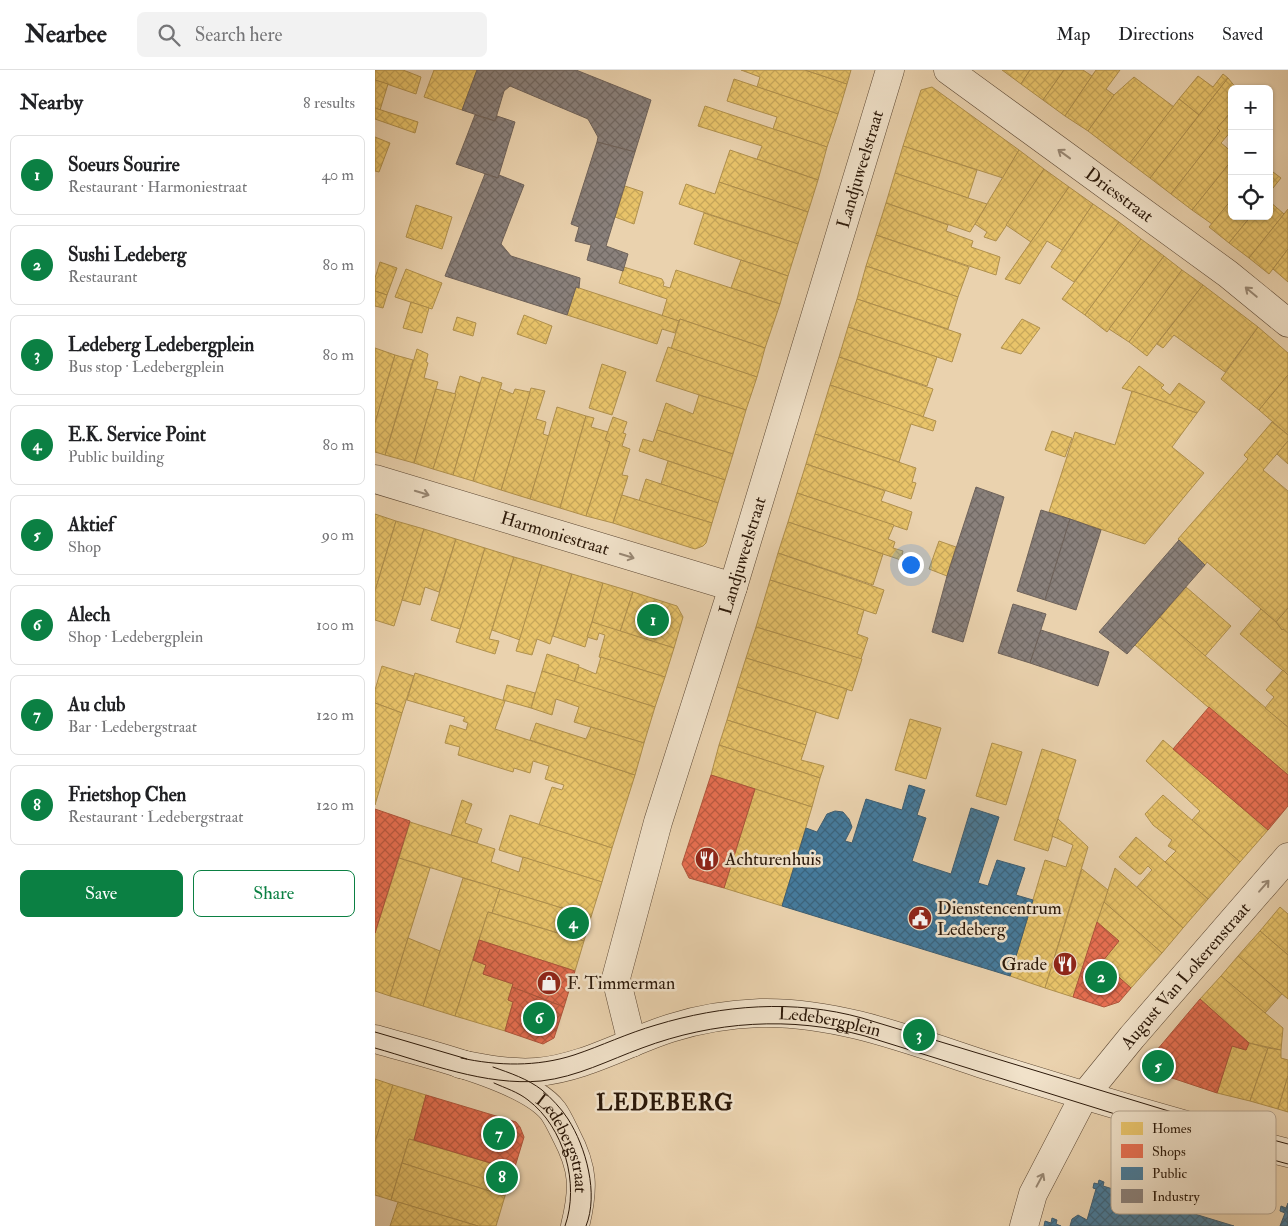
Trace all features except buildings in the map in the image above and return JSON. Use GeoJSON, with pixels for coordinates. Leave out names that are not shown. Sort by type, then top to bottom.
{"type":"FeatureCollection","features":[{"type":"Feature","properties":{"kind":"street","name":"Landjuweelstraat"},"geometry":{"type":"LineString","coordinates":[[632,1043],[616,978],[658,822],[733,587],[890,70]]}},
{"type":"Feature","properties":{"kind":"street","name":"Driesstraat"},"geometry":{"type":"LineString","coordinates":[[948,70],[1228,274],[1288,323]]}},
{"type":"Feature","properties":{"kind":"street","name":"Harmoniestraat"},"geometry":{"type":"LineString","coordinates":[[375,479],[733,587]]}},
{"type":"Feature","properties":{"kind":"street","name":"August Van Lokerenstraat"},"geometry":{"type":"LineString","coordinates":[[1084,1096],[1288,857]]}},
{"type":"Feature","properties":{"kind":"street","name":"Ledebergplein"},"geometry":{"type":"LineString","coordinates":[[460,1064],[506,1072],[537,1072],[570,1066],[672,1028],[711,1019],[760,1013],[810,1016],[858,1026],[1138,1111]]}},
{"type":"Feature","properties":{"kind":"street"},"geometry":{"type":"LineString","coordinates":[[375,1039],[460,1064]]}},
{"type":"Feature","properties":{"kind":"street","name":"Ledebergstraat"},"geometry":{"type":"LineString","coordinates":[[460,1064],[507,1080],[534,1094],[553,1111],[573,1148],[581,1171],[581,1200],[575,1226]]}},
{"type":"Feature","properties":{"kind":"street"},"geometry":{"type":"LineString","coordinates":[[1024,1226],[1033,1194],[1084,1096]]}},
{"type":"Feature","properties":{"kind":"tram line"},"geometry":{"type":"LineString","coordinates":[[461,1058],[503,1064],[546,1062],[574,1055],[635,1032],[681,1018],[732,1009],[758,1007],[810,1008],[862,1018],[1169,1111]]}},
{"type":"Feature","properties":{"kind":"tram line"},"geometry":{"type":"LineString","coordinates":[[375,1048],[478,1077],[520,1082],[541,1081],[580,1072],[642,1048],[697,1032],[753,1024],[809,1026],[865,1036],[1111,1113]]}},
{"type":"Feature","properties":{"kind":"tram line"},"geometry":{"type":"LineString","coordinates":[[375,1032],[467,1059]]}},
{"type":"Feature","properties":{"kind":"tram line"},"geometry":{"type":"LineString","coordinates":[[493,1067],[537,1086],[568,1119],[580,1143],[589,1171],[591,1200],[586,1226]]}},
{"type":"Feature","properties":{"kind":"tram line"},"geometry":{"type":"LineString","coordinates":[[494,1083],[516,1092],[541,1111],[559,1141],[566,1157],[571,1192],[565,1226]]}},
{"type":"Feature","properties":{"kind":"tram line"},"geometry":{"type":"LineString","coordinates":[[1276,1141],[1288,1144]]}},
{"type":"Feature","properties":{"kind":"tram line"},"geometry":{"type":"LineString","coordinates":[[1276,1161],[1288,1164]]}},
{"type":"Feature","properties":{"kind":"place","name":"Soeurs Sourire"},"geometry":{"type":"Point","coordinates":[653,620]}},
{"type":"Feature","properties":{"kind":"place","name":"Achturenhuis"},"geometry":{"type":"Point","coordinates":[707,859]}},
{"type":"Feature","properties":{"kind":"place","name":"Dienstencentrum Ledeberg"},"geometry":{"type":"Point","coordinates":[920,918]}},
{"type":"Feature","properties":{"kind":"place","name":"E.K. Service Point"},"geometry":{"type":"Point","coordinates":[573,923]}},
{"type":"Feature","properties":{"kind":"place","name":"Grade"},"geometry":{"type":"Point","coordinates":[1065,964]}},
{"type":"Feature","properties":{"kind":"place","name":"Sushi Ledeberg"},"geometry":{"type":"Point","coordinates":[1101,977]}},
{"type":"Feature","properties":{"kind":"place","name":"F. Timmerman"},"geometry":{"type":"Point","coordinates":[549,983]}},
{"type":"Feature","properties":{"kind":"place","name":"Alech"},"geometry":{"type":"Point","coordinates":[539,1018]}},
{"type":"Feature","properties":{"kind":"place","name":"Ledeberg Ledebergplein"},"geometry":{"type":"Point","coordinates":[919,1035]}},
{"type":"Feature","properties":{"kind":"place","name":"Aktief"},"geometry":{"type":"Point","coordinates":[1158,1066]}},
{"type":"Feature","properties":{"kind":"place","name":"Au club"},"geometry":{"type":"Point","coordinates":[499,1134]}},
{"type":"Feature","properties":{"kind":"place","name":"Frietshop Chen"},"geometry":{"type":"Point","coordinates":[502,1177]}},
{"type":"Feature","properties":{"kind":"district","name":"LEDEBERG"},"geometry":{"type":"Point","coordinates":[665,1102]}}]}
